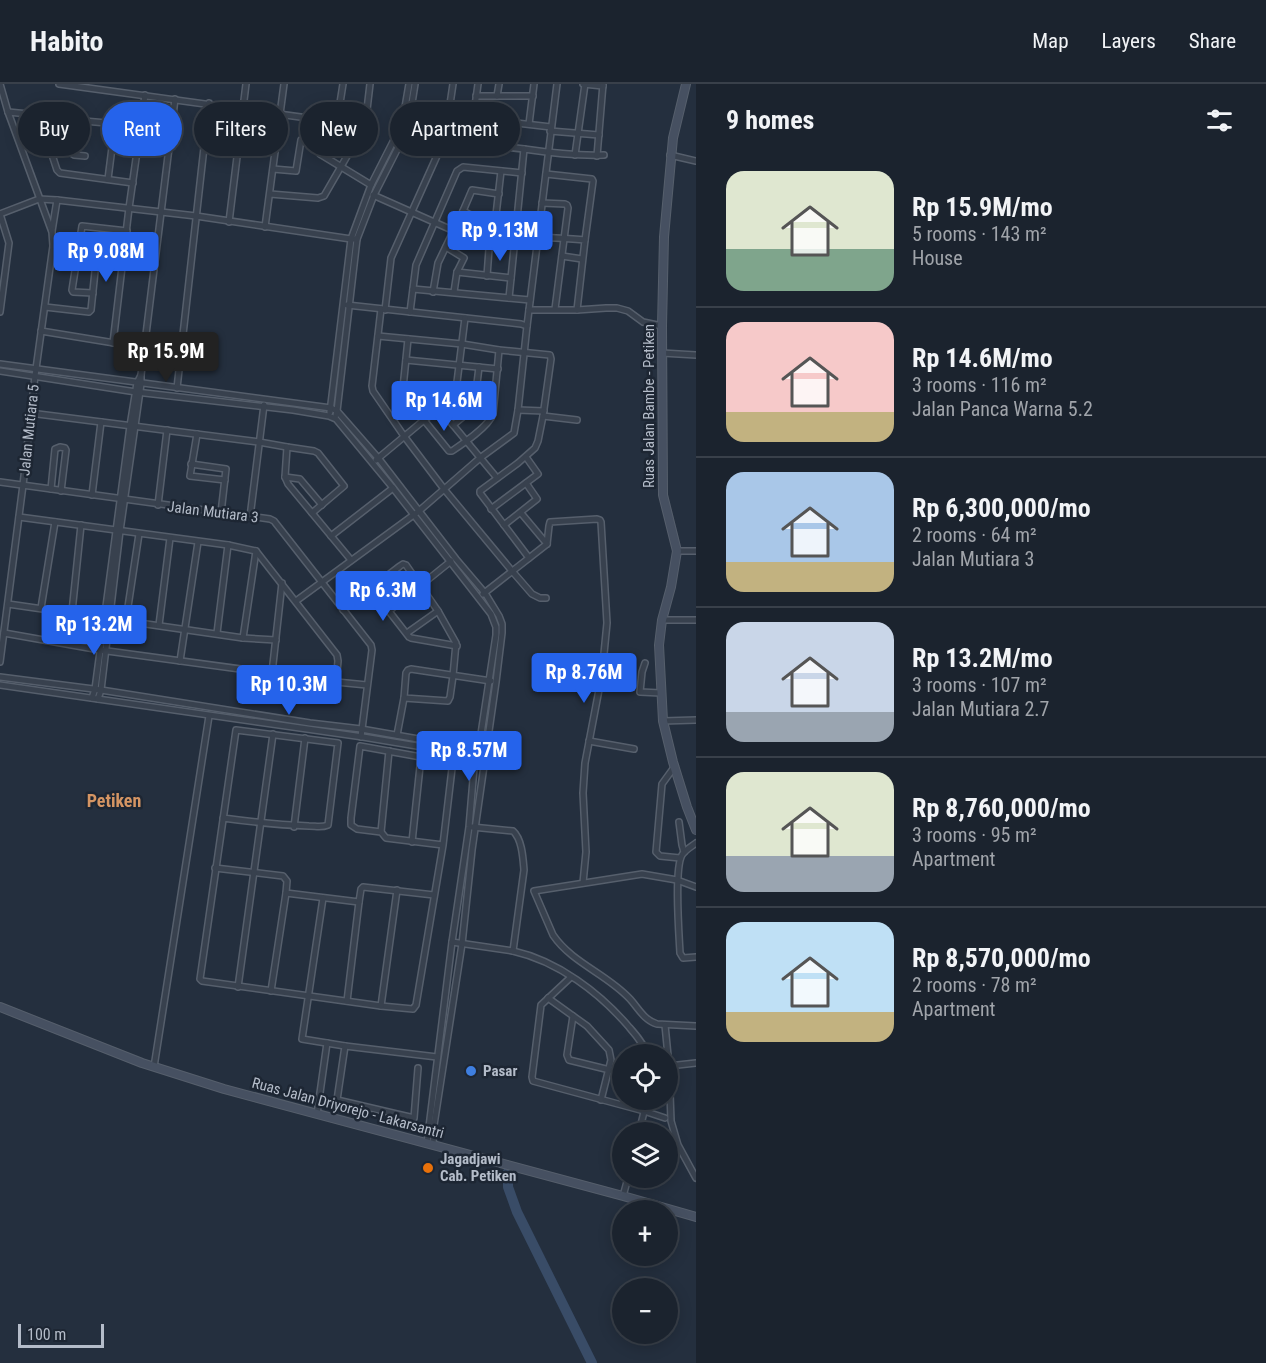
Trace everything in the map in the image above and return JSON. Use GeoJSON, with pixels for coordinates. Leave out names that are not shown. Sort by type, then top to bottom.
{"type":"FeatureCollection","features":[{"type":"Feature","properties":{"kind":"main road","name":"Ruas Jalan Bambe - Petiken"},"geometry":{"type":"LineString","coordinates":[[686,84],[670,155],[664,237],[663,495],[677,551],[671,588],[662,620],[660,645],[663,721],[687,807],[696,830]]}},
{"type":"Feature","properties":{"kind":"main road","name":"Ruas Jalan Driyorejo - Lakarsantri"},"geometry":{"type":"LineString","coordinates":[[0,1007],[107,1050],[224,1089],[696,1217]]}},
{"type":"Feature","properties":{"kind":"street"},"geometry":{"type":"LineString","coordinates":[[0,84],[52,232]]}},
{"type":"Feature","properties":{"kind":"street"},"geometry":{"type":"LineString","coordinates":[[59,84],[96,86],[200,102]]}},
{"type":"Feature","properties":{"kind":"street"},"geometry":{"type":"LineString","coordinates":[[244,102],[246,84]]}},
{"type":"Feature","properties":{"kind":"street"},"geometry":{"type":"LineString","coordinates":[[282,102],[284,84]]}},
{"type":"Feature","properties":{"kind":"street"},"geometry":{"type":"LineString","coordinates":[[340,102],[343,84]]}},
{"type":"Feature","properties":{"kind":"street"},"geometry":{"type":"LineString","coordinates":[[270,194],[321,197],[326,193],[363,126],[370,84]]}},
{"type":"Feature","properties":{"kind":"street"},"geometry":{"type":"LineString","coordinates":[[371,194],[371,185],[404,119],[409,84]]}},
{"type":"Feature","properties":{"kind":"street"},"geometry":{"type":"LineString","coordinates":[[416,84],[408,128],[371,194],[354,239],[343,305],[334,410],[336,419],[416,513]]}},
{"type":"Feature","properties":{"kind":"street"},"geometry":{"type":"LineString","coordinates":[[451,102],[453,84]]}},
{"type":"Feature","properties":{"kind":"street"},"geometry":{"type":"LineString","coordinates":[[475,102],[478,84]]}},
{"type":"Feature","properties":{"kind":"street"},"geometry":{"type":"LineString","coordinates":[[497,96],[499,84]]}},
{"type":"Feature","properties":{"kind":"street"},"geometry":{"type":"LineString","coordinates":[[529,124],[534,84]]}},
{"type":"Feature","properties":{"kind":"street"},"geometry":{"type":"LineString","coordinates":[[296,601],[416,513],[480,458],[514,433],[557,84]]}},
{"type":"Feature","properties":{"kind":"street"},"geometry":{"type":"LineString","coordinates":[[575,155],[584,84],[603,85],[597,156]]}},
{"type":"Feature","properties":{"kind":"street"},"geometry":{"type":"LineString","coordinates":[[144,102],[145,95]]}},
{"type":"Feature","properties":{"kind":"street"},"geometry":{"type":"LineString","coordinates":[[476,96],[533,96]]}},
{"type":"Feature","properties":{"kind":"street"},"geometry":{"type":"LineString","coordinates":[[95,699],[132,426],[145,348],[175,99]]}},
{"type":"Feature","properties":{"kind":"street"},"geometry":{"type":"LineString","coordinates":[[8,111],[18,112]]}},
{"type":"Feature","properties":{"kind":"street"},"geometry":{"type":"LineString","coordinates":[[520,123],[599,135]]}},
{"type":"Feature","properties":{"kind":"street"},"geometry":{"type":"LineString","coordinates":[[273,169],[297,171],[300,148]]}},
{"type":"Feature","properties":{"kind":"street"},"geometry":{"type":"LineString","coordinates":[[520,149],[548,153],[604,155]]}},
{"type":"Feature","properties":{"kind":"street"},"geometry":{"type":"LineString","coordinates":[[508,298],[524,149]]}},
{"type":"Feature","properties":{"kind":"street"},"geometry":{"type":"LineString","coordinates":[[670,155],[696,161]]}},
{"type":"Feature","properties":{"kind":"street"},"geometry":{"type":"LineString","coordinates":[[53,156],[59,172],[63,174],[133,183]]}},
{"type":"Feature","properties":{"kind":"street"},"geometry":{"type":"LineString","coordinates":[[108,179],[111,156]]}},
{"type":"Feature","properties":{"kind":"street"},"geometry":{"type":"LineString","coordinates":[[112,343],[137,156]]}},
{"type":"Feature","properties":{"kind":"street"},"geometry":{"type":"LineString","coordinates":[[177,388],[203,156]]}},
{"type":"Feature","properties":{"kind":"street"},"geometry":{"type":"LineString","coordinates":[[229,222],[237,156]]}},
{"type":"Feature","properties":{"kind":"street"},"geometry":{"type":"LineString","coordinates":[[265,227],[275,156]]}},
{"type":"Feature","properties":{"kind":"street"},"geometry":{"type":"LineString","coordinates":[[323,156],[371,185]]}},
{"type":"Feature","properties":{"kind":"street"},"geometry":{"type":"LineString","coordinates":[[438,156],[391,258],[372,388],[404,436],[444,489],[532,594],[546,598]]}},
{"type":"Feature","properties":{"kind":"street"},"geometry":{"type":"LineString","coordinates":[[410,312],[416,265],[459,169],[463,167],[522,173]]}},
{"type":"Feature","properties":{"kind":"street"},"geometry":{"type":"LineString","coordinates":[[496,215],[501,171]]}},
{"type":"Feature","properties":{"kind":"street"},"geometry":{"type":"LineString","coordinates":[[546,174],[592,179],[593,181],[577,310]]}},
{"type":"Feature","properties":{"kind":"street"},"geometry":{"type":"LineString","coordinates":[[433,292],[436,269],[472,190],[499,194]]}},
{"type":"Feature","properties":{"kind":"street"},"geometry":{"type":"LineString","coordinates":[[371,194],[489,246],[487,276]]}},
{"type":"Feature","properties":{"kind":"street"},"geometry":{"type":"LineString","coordinates":[[0,312],[9,243],[0,214],[39,199],[196,216],[354,239]]}},
{"type":"Feature","properties":{"kind":"street"},"geometry":{"type":"LineString","coordinates":[[52,232],[57,200]]}},
{"type":"Feature","properties":{"kind":"street"},"geometry":{"type":"LineString","coordinates":[[542,203],[567,205],[555,309]]}},
{"type":"Feature","properties":{"kind":"street"},"geometry":{"type":"LineString","coordinates":[[463,211],[515,234],[538,238],[563,237],[585,240]]}},
{"type":"Feature","properties":{"kind":"street"},"geometry":{"type":"LineString","coordinates":[[93,294],[72,290],[82,225],[127,231]]}},
{"type":"Feature","properties":{"kind":"street","name":"Jalan Mutiara 5"},"geometry":{"type":"LineString","coordinates":[[0,662],[24,485],[34,376],[45,307],[52,232]]}},
{"type":"Feature","properties":{"kind":"street"},"geometry":{"type":"LineString","coordinates":[[329,416],[334,410],[350,306],[354,239]]}},
{"type":"Feature","properties":{"kind":"street"},"geometry":{"type":"LineString","coordinates":[[0,242],[9,243]]}},
{"type":"Feature","properties":{"kind":"street"},"geometry":{"type":"LineString","coordinates":[[45,307],[90,312],[93,294],[96,250],[52,246]]}},
{"type":"Feature","properties":{"kind":"street"},"geometry":{"type":"LineString","coordinates":[[446,247],[464,258],[457,272],[454,292]]}},
{"type":"Feature","properties":{"kind":"street"},"geometry":{"type":"LineString","coordinates":[[562,256],[582,259]]}},
{"type":"Feature","properties":{"kind":"street"},"geometry":{"type":"LineString","coordinates":[[457,272],[511,278]]}},
{"type":"Feature","properties":{"kind":"street"},"geometry":{"type":"LineString","coordinates":[[413,289],[530,300]]}},
{"type":"Feature","properties":{"kind":"street"},"geometry":{"type":"LineString","coordinates":[[343,305],[526,326]]}},
{"type":"Feature","properties":{"kind":"street"},"geometry":{"type":"LineString","coordinates":[[529,310],[617,308],[628,311],[643,322],[662,326]]}},
{"type":"Feature","properties":{"kind":"street"},"geometry":{"type":"LineString","coordinates":[[372,463],[439,408],[454,399],[465,318]]}},
{"type":"Feature","properties":{"kind":"street"},"geometry":{"type":"LineString","coordinates":[[40,331],[145,348]]}},
{"type":"Feature","properties":{"kind":"street"},"geometry":{"type":"LineString","coordinates":[[378,336],[547,354],[550,357],[543,414],[535,448],[480,490],[491,509],[529,558]]}},
{"type":"Feature","properties":{"kind":"street"},"geometry":{"type":"LineString","coordinates":[[408,339],[403,388],[449,451],[466,441],[493,417],[499,350]]}},
{"type":"Feature","properties":{"kind":"street"},"geometry":{"type":"LineString","coordinates":[[662,353],[696,355]]}},
{"type":"Feature","properties":{"kind":"street"},"geometry":{"type":"LineString","coordinates":[[406,360],[498,369]]}},
{"type":"Feature","properties":{"kind":"street"},"geometry":{"type":"LineString","coordinates":[[0,364],[177,388],[264,403],[336,419]]}},
{"type":"Feature","properties":{"kind":"street"},"geometry":{"type":"LineString","coordinates":[[453,425],[474,408],[479,367]]}},
{"type":"Feature","properties":{"kind":"street"},"geometry":{"type":"LineString","coordinates":[[0,371],[138,392],[334,410],[379,459],[416,513],[492,614],[496,627],[485,757],[452,942],[437,1057],[430,1144]]}},
{"type":"Feature","properties":{"kind":"street"},"geometry":{"type":"LineString","coordinates":[[250,517],[264,403]]}},
{"type":"Feature","properties":{"kind":"street"},"geometry":{"type":"LineString","coordinates":[[439,408],[497,478]]}},
{"type":"Feature","properties":{"kind":"street"},"geometry":{"type":"LineString","coordinates":[[518,410],[577,420]]}},
{"type":"Feature","properties":{"kind":"street"},"geometry":{"type":"LineString","coordinates":[[30,413],[308,449],[318,453],[344,484],[342,489],[312,513]]}},
{"type":"Feature","properties":{"kind":"street"},"geometry":{"type":"LineString","coordinates":[[92,495],[101,422]]}},
{"type":"Feature","properties":{"kind":"street"},"geometry":{"type":"LineString","coordinates":[[158,505],[167,430]]}},
{"type":"Feature","properties":{"kind":"street"},"geometry":{"type":"LineString","coordinates":[[197,434],[190,476],[225,480]]}},
{"type":"Feature","properties":{"kind":"street"},"geometry":{"type":"LineString","coordinates":[[51,489],[55,449],[60,447],[66,450],[61,491]]}},
{"type":"Feature","properties":{"kind":"street"},"geometry":{"type":"LineString","coordinates":[[287,447],[285,477],[291,488],[351,560]]}},
{"type":"Feature","properties":{"kind":"street"},"geometry":{"type":"LineString","coordinates":[[491,509],[538,474],[526,457]]}},
{"type":"Feature","properties":{"kind":"street"},"geometry":{"type":"LineString","coordinates":[[191,464],[226,469],[221,513]]}},
{"type":"Feature","properties":{"kind":"street"},"geometry":{"type":"LineString","coordinates":[[285,477],[300,479],[322,505]]}},
{"type":"Feature","properties":{"kind":"street","name":"Jalan Mutiara 3"},"geometry":{"type":"LineString","coordinates":[[0,482],[270,519],[276,522],[371,645],[361,737]]}},
{"type":"Feature","properties":{"kind":"street"},"geometry":{"type":"LineString","coordinates":[[504,525],[537,499],[526,483]]}},
{"type":"Feature","properties":{"kind":"street"},"geometry":{"type":"LineString","coordinates":[[331,536],[393,488]]}},
{"type":"Feature","properties":{"kind":"street"},"geometry":{"type":"LineString","coordinates":[[521,513],[547,544]]}},
{"type":"Feature","properties":{"kind":"street"},"geometry":{"type":"LineString","coordinates":[[19,517],[228,545],[256,551],[337,655],[336,682]]}},
{"type":"Feature","properties":{"kind":"street"},"geometry":{"type":"LineString","coordinates":[[479,598],[547,544],[550,522],[600,520],[608,623],[602,675],[585,763],[583,793],[586,852],[583,884]]}},
{"type":"Feature","properties":{"kind":"street"},"geometry":{"type":"LineString","coordinates":[[41,608],[55,522]]}},
{"type":"Feature","properties":{"kind":"street"},"geometry":{"type":"LineString","coordinates":[[72,612],[81,525]]}},
{"type":"Feature","properties":{"kind":"street"},"geometry":{"type":"LineString","coordinates":[[126,620],[139,534]]}},
{"type":"Feature","properties":{"kind":"street"},"geometry":{"type":"LineString","coordinates":[[159,625],[170,538]]}},
{"type":"Feature","properties":{"kind":"street"},"geometry":{"type":"LineString","coordinates":[[180,661],[198,542]]}},
{"type":"Feature","properties":{"kind":"street"},"geometry":{"type":"LineString","coordinates":[[217,633],[228,545]]}},
{"type":"Feature","properties":{"kind":"street"},"geometry":{"type":"LineString","coordinates":[[243,638],[256,551]]}},
{"type":"Feature","properties":{"kind":"street"},"geometry":{"type":"LineString","coordinates":[[677,551],[696,551]]}},
{"type":"Feature","properties":{"kind":"street"},"geometry":{"type":"LineString","coordinates":[[389,611],[453,560]]}},
{"type":"Feature","properties":{"kind":"street"},"geometry":{"type":"LineString","coordinates":[[453,560],[485,593],[502,624],[493,681],[475,756],[472,827]]}},
{"type":"Feature","properties":{"kind":"street"},"geometry":{"type":"LineString","coordinates":[[343,610],[403,564],[422,585],[454,637],[457,646],[450,697],[447,702],[404,698]]}},
{"type":"Feature","properties":{"kind":"street"},"geometry":{"type":"LineString","coordinates":[[272,673],[282,583]]}},
{"type":"Feature","properties":{"kind":"street"},"geometry":{"type":"LineString","coordinates":[[371,588],[411,638],[457,646]]}},
{"type":"Feature","properties":{"kind":"street"},"geometry":{"type":"LineString","coordinates":[[8,604],[243,638],[276,640]]}},
{"type":"Feature","properties":{"kind":"street"},"geometry":{"type":"LineString","coordinates":[[407,633],[438,611]]}},
{"type":"Feature","properties":{"kind":"street"},"geometry":{"type":"LineString","coordinates":[[662,620],[696,620]]}},
{"type":"Feature","properties":{"kind":"street"},"geometry":{"type":"LineString","coordinates":[[4,633],[103,651],[367,685]]}},
{"type":"Feature","properties":{"kind":"street"},"geometry":{"type":"LineString","coordinates":[[645,663],[640,692],[661,693]]}},
{"type":"Feature","properties":{"kind":"street"},"geometry":{"type":"LineString","coordinates":[[397,735],[408,670],[493,681]]}},
{"type":"Feature","properties":{"kind":"street"},"geometry":{"type":"LineString","coordinates":[[0,677],[486,748]]}},
{"type":"Feature","properties":{"kind":"street"},"geometry":{"type":"LineString","coordinates":[[0,685],[485,757]]}},
{"type":"Feature","properties":{"kind":"street"},"geometry":{"type":"LineString","coordinates":[[154,1067],[209,716]]}},
{"type":"Feature","properties":{"kind":"street"},"geometry":{"type":"LineString","coordinates":[[663,721],[696,720]]}},
{"type":"Feature","properties":{"kind":"street"},"geometry":{"type":"LineString","coordinates":[[223,818],[260,824],[325,827],[328,825],[338,743],[236,730],[215,868],[200,979],[238,987],[381,1006],[413,1009],[416,1005],[443,845],[453,760],[360,746],[351,825],[357,829],[381,832],[386,838],[443,845]]}},
{"type":"Feature","properties":{"kind":"street"},"geometry":{"type":"LineString","coordinates":[[238,987],[273,734]]}},
{"type":"Feature","properties":{"kind":"street"},"geometry":{"type":"LineString","coordinates":[[294,826],[305,738]]}},
{"type":"Feature","properties":{"kind":"street"},"geometry":{"type":"LineString","coordinates":[[589,741],[634,749]]}},
{"type":"Feature","properties":{"kind":"street"},"geometry":{"type":"LineString","coordinates":[[381,832],[389,751]]}},
{"type":"Feature","properties":{"kind":"street"},"geometry":{"type":"LineString","coordinates":[[412,842],[421,757]]}},
{"type":"Feature","properties":{"kind":"street"},"geometry":{"type":"LineString","coordinates":[[675,766],[662,784],[656,850],[660,856],[680,858]]}},
{"type":"Feature","properties":{"kind":"street"},"geometry":{"type":"LineString","coordinates":[[679,822],[684,852]]}},
{"type":"Feature","properties":{"kind":"street"},"geometry":{"type":"LineString","coordinates":[[472,827],[513,831],[517,834],[524,870],[513,951]]}},
{"type":"Feature","properties":{"kind":"street"},"geometry":{"type":"LineString","coordinates":[[696,843],[680,858],[678,880],[680,953],[685,958],[696,957]]}},
{"type":"Feature","properties":{"kind":"street"},"geometry":{"type":"LineString","coordinates":[[430,1144],[462,944],[469,850]]}},
{"type":"Feature","properties":{"kind":"street"},"geometry":{"type":"LineString","coordinates":[[215,868],[283,876],[287,880],[271,991]]}},
{"type":"Feature","properties":{"kind":"street"},"geometry":{"type":"LineString","coordinates":[[521,893],[642,874],[678,880],[696,887]]}},
{"type":"Feature","properties":{"kind":"street"},"geometry":{"type":"LineString","coordinates":[[347,1001],[361,889],[363,887],[397,890],[434,896]]}},
{"type":"Feature","properties":{"kind":"street"},"geometry":{"type":"LineString","coordinates":[[381,1006],[397,890]]}},
{"type":"Feature","properties":{"kind":"street"},"geometry":{"type":"LineString","coordinates":[[534,891],[553,935],[563,948],[614,985],[646,1018],[654,1023],[665,1025],[696,1026]]}},
{"type":"Feature","properties":{"kind":"street"},"geometry":{"type":"LineString","coordinates":[[286,893],[359,902]]}},
{"type":"Feature","properties":{"kind":"street"},"geometry":{"type":"LineString","coordinates":[[323,898],[302,1039],[437,1057]]}},
{"type":"Feature","properties":{"kind":"street"},"geometry":{"type":"LineString","coordinates":[[452,942],[513,951],[542,960],[571,977],[613,1008],[641,1044]]}},
{"type":"Feature","properties":{"kind":"street"},"geometry":{"type":"LineString","coordinates":[[571,977],[543,1003],[533,1081],[665,1118]]}},
{"type":"Feature","properties":{"kind":"street"},"geometry":{"type":"LineString","coordinates":[[548,998],[587,1026],[609,1050],[611,1060],[601,1100]]}},
{"type":"Feature","properties":{"kind":"street"},"geometry":{"type":"LineString","coordinates":[[573,1016],[568,1059],[612,1071]]}},
{"type":"Feature","properties":{"kind":"street"},"geometry":{"type":"LineString","coordinates":[[665,1025],[667,1044]]}},
{"type":"Feature","properties":{"kind":"street"},"geometry":{"type":"LineString","coordinates":[[317,1114],[327,1043]]}},
{"type":"Feature","properties":{"kind":"street"},"geometry":{"type":"LineString","coordinates":[[345,1046],[337,1100],[414,1118],[418,1068]]}},
{"type":"Feature","properties":{"kind":"street"},"geometry":{"type":"LineString","coordinates":[[678,1065],[696,1063]]}},
{"type":"Feature","properties":{"kind":"street"},"geometry":{"type":"LineString","coordinates":[[671,1110],[678,1145],[696,1178]]}},
{"type":"Feature","properties":{"kind":"street"},"geometry":{"type":"LineString","coordinates":[[641,1122],[644,1111]]}},
{"type":"Feature","properties":{"kind":"street"},"geometry":{"type":"LineString","coordinates":[[623,1196],[625,1188]]}},
{"type":"Feature","properties":{"kind":"waterway"},"geometry":{"type":"LineString","coordinates":[[508,1172],[508,1187],[517,1212],[592,1363]]}},
{"type":"Feature","properties":{"kind":"place","name":"Pasar"},"geometry":{"type":"Point","coordinates":[471,1071]}},
{"type":"Feature","properties":{"kind":"place","name":"Jagadjawi Cab. Petiken"},"geometry":{"type":"Point","coordinates":[428,1168]}},
{"type":"Feature","properties":{"kind":"district","name":"Petiken"},"geometry":{"type":"Point","coordinates":[114,801]}}]}
